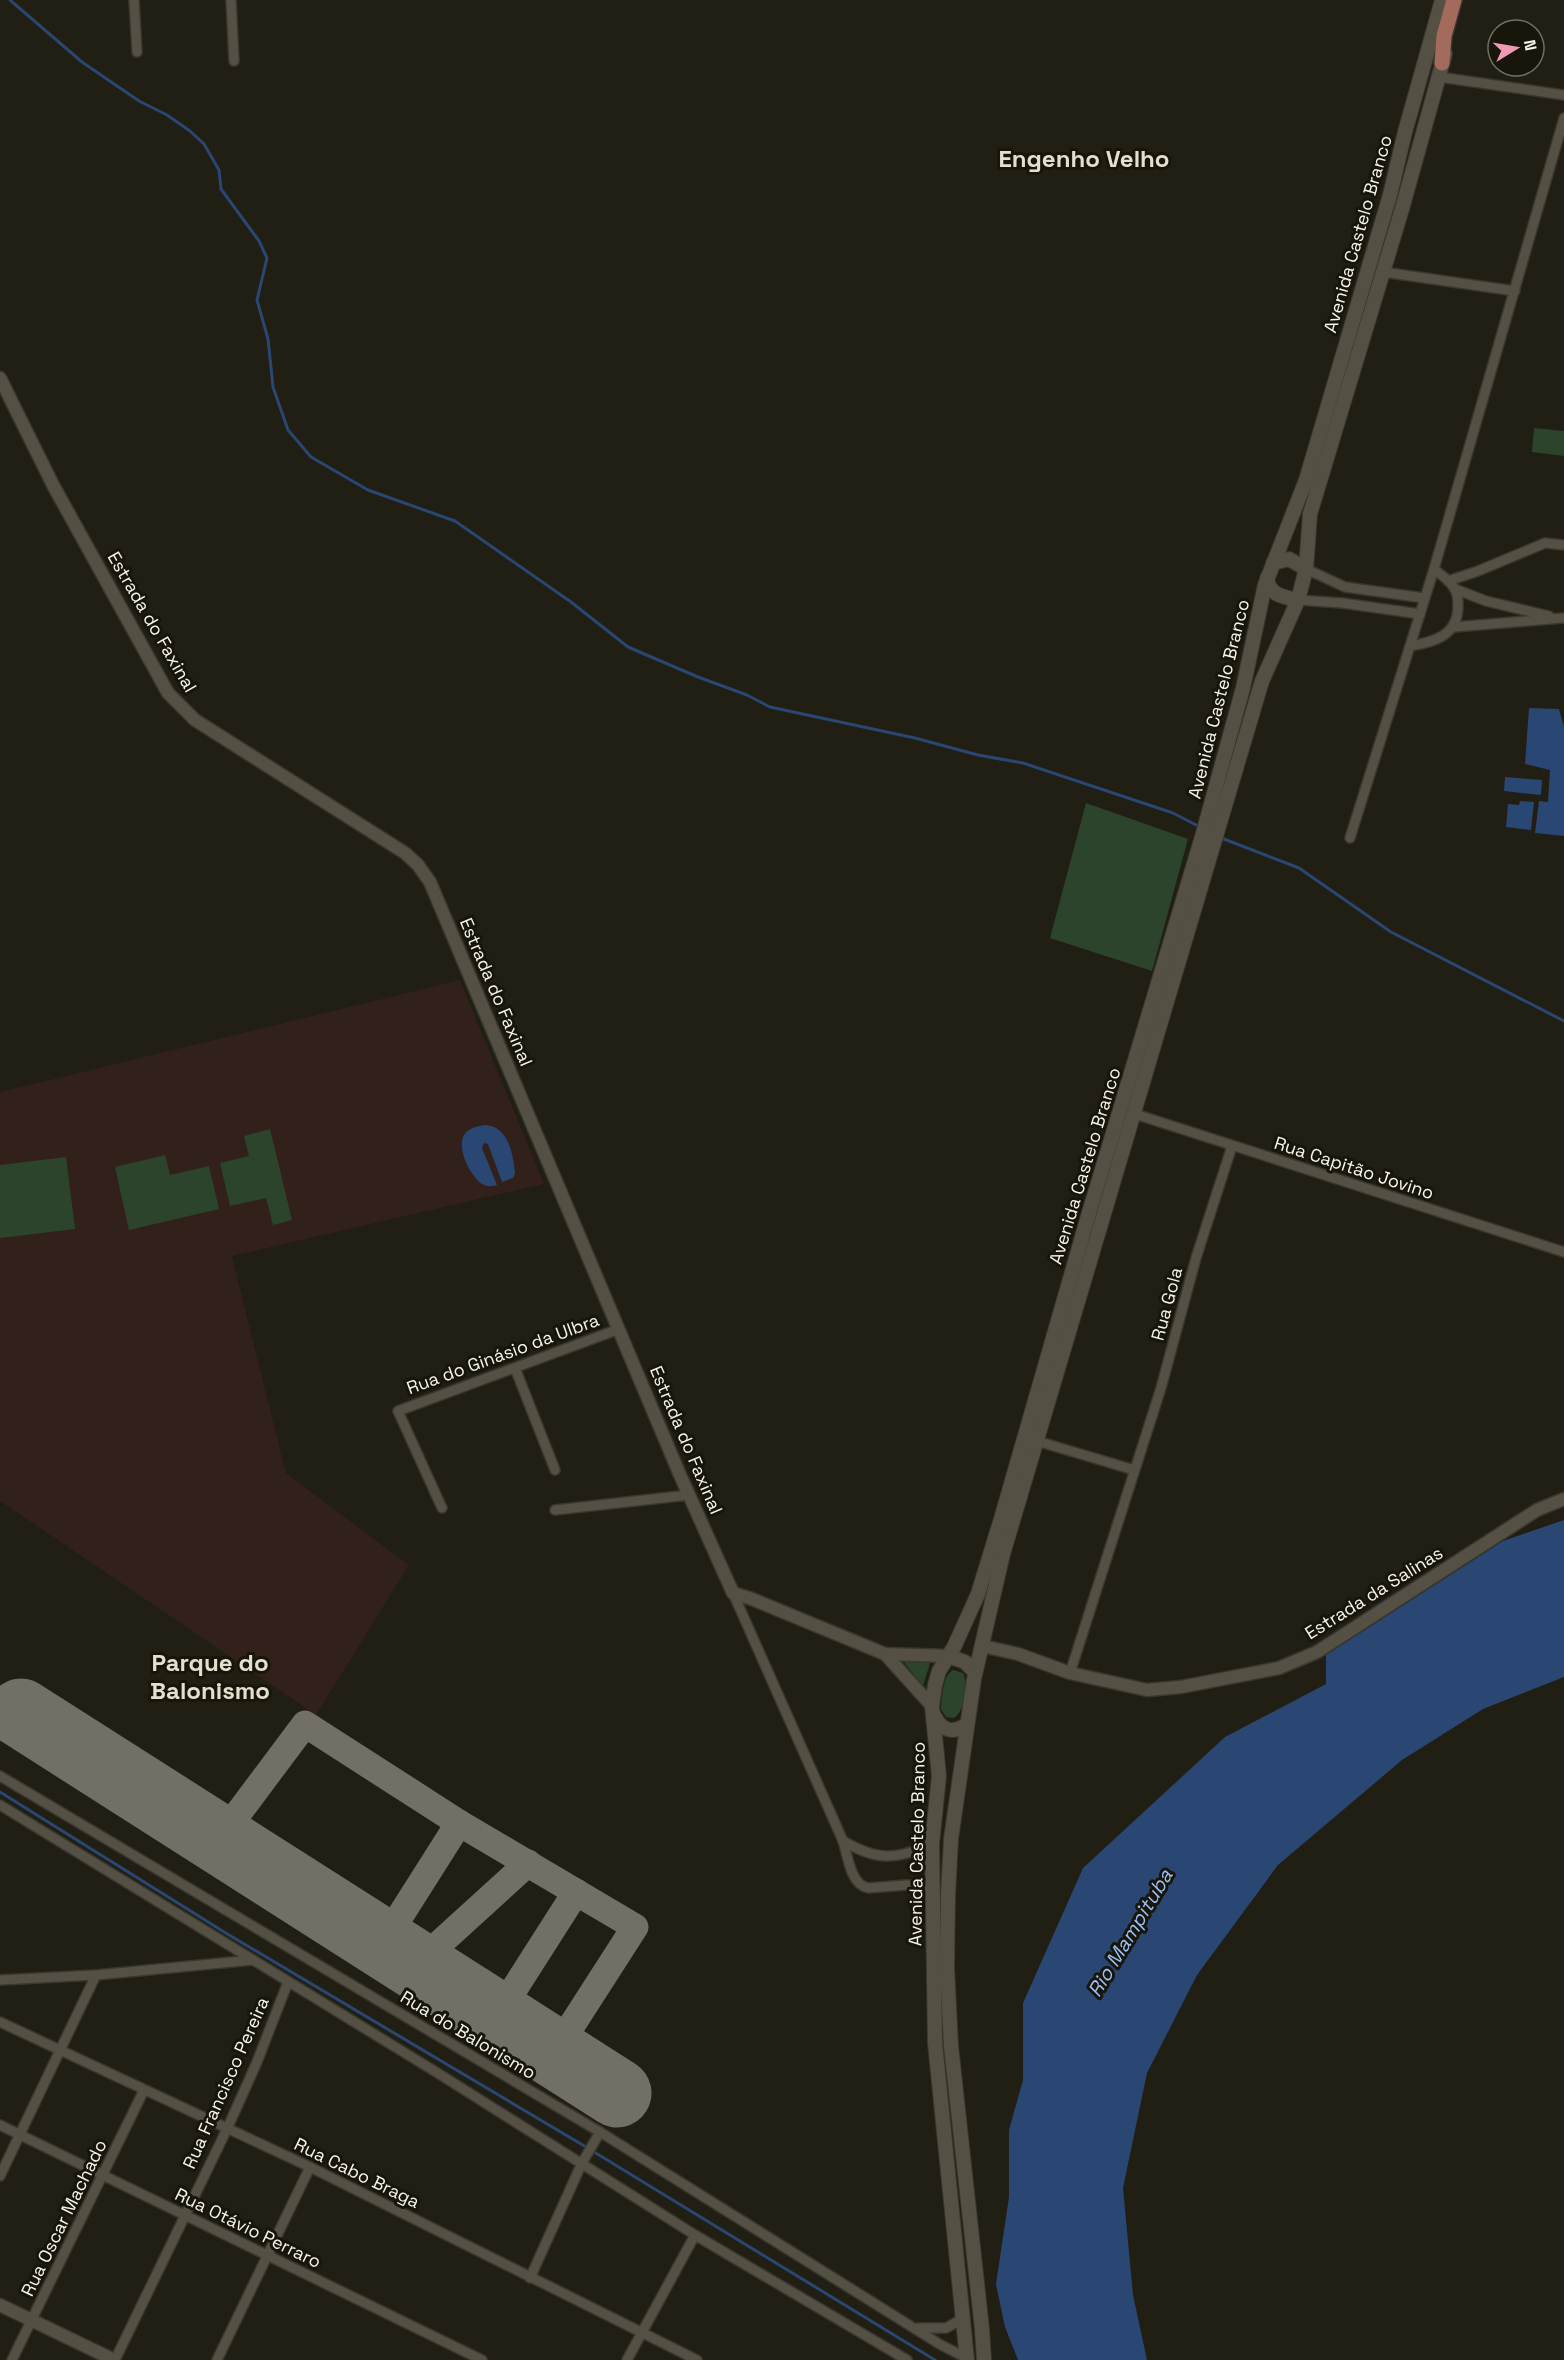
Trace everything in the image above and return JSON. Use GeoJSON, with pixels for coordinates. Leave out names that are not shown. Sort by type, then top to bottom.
{"type":"FeatureCollection","features":[{"type":"Feature","properties":{"kind":"main road","name":"Avenida Castelo Branco"},"geometry":{"type":"LineString","coordinates":[[967,2359],[935,2043],[932,1844],[939,1776],[933,1711],[934,1685],[978,1594],[1202,837],[1243,688],[1267,578],[1312,458],[1390,195],[1442,0]]}},
{"type":"Feature","properties":{"kind":"main road"},"geometry":{"type":"LineString","coordinates":[[1441,70],[1444,36],[1454,0]]}},
{"type":"Feature","properties":{"kind":"main road","name":"Avenida Castelo Branco"},"geometry":{"type":"LineString","coordinates":[[984,2360],[951,2046],[946,1967],[951,1839],[975,1672],[1003,1554],[1262,681],[1298,600],[1306,569],[1310,514],[1383,272],[1461,0]]}},
{"type":"Feature","properties":{"kind":"main road"},"geometry":{"type":"LineString","coordinates":[[1273,563],[1289,559],[1306,569]]}},
{"type":"Feature","properties":{"kind":"main road"},"geometry":{"type":"LineString","coordinates":[[1267,578],[1267,584],[1275,594],[1298,600]]}},
{"type":"Feature","properties":{"kind":"main road"},"geometry":{"type":"LineString","coordinates":[[951,1652],[982,1646]]}},
{"type":"Feature","properties":{"kind":"main road"},"geometry":{"type":"LineString","coordinates":[[951,1652],[975,1672]]}},
{"type":"Feature","properties":{"kind":"main road"},"geometry":{"type":"LineString","coordinates":[[933,1711],[939,1725],[947,1730],[958,1730],[967,1724]]}},
{"type":"Feature","properties":{"kind":"street"},"geometry":{"type":"LineString","coordinates":[[134,0],[137,52]]}},
{"type":"Feature","properties":{"kind":"street"},"geometry":{"type":"LineString","coordinates":[[231,0],[234,61]]}},
{"type":"Feature","properties":{"kind":"street"},"geometry":{"type":"LineString","coordinates":[[1441,70],[1564,95]]}},
{"type":"Feature","properties":{"kind":"street"},"geometry":{"type":"LineString","coordinates":[[1350,838],[1434,569],[1564,118]]}},
{"type":"Feature","properties":{"kind":"street"},"geometry":{"type":"LineString","coordinates":[[1383,272],[1515,291]]}},
{"type":"Feature","properties":{"kind":"street","name":"Estrada do Faxinal"},"geometry":{"type":"LineString","coordinates":[[0,378],[53,485],[168,693],[195,720],[405,853],[418,865],[430,882],[689,1495],[733,1593]]}},
{"type":"Feature","properties":{"kind":"street"},"geometry":{"type":"LineString","coordinates":[[1448,580],[1478,571],[1545,543],[1564,545]]}},
{"type":"Feature","properties":{"kind":"street"},"geometry":{"type":"LineString","coordinates":[[1306,569],[1345,587],[1424,598]]}},
{"type":"Feature","properties":{"kind":"street"},"geometry":{"type":"LineString","coordinates":[[1434,569],[1455,589],[1458,614],[1454,627]]}},
{"type":"Feature","properties":{"kind":"street"},"geometry":{"type":"LineString","coordinates":[[1342,603],[1345,587]]}},
{"type":"Feature","properties":{"kind":"street"},"geometry":{"type":"LineString","coordinates":[[1455,589],[1486,601],[1559,618]]}},
{"type":"Feature","properties":{"kind":"street"},"geometry":{"type":"LineString","coordinates":[[1298,600],[1342,603],[1420,614]]}},
{"type":"Feature","properties":{"kind":"street"},"geometry":{"type":"LineString","coordinates":[[1410,646],[1434,642],[1454,627],[1559,618]]}},
{"type":"Feature","properties":{"kind":"street","name":"Rua Capitão Jovino"},"geometry":{"type":"LineString","coordinates":[[1135,1114],[1564,1252]]}},
{"type":"Feature","properties":{"kind":"street","name":"Rua Gola"},"geometry":{"type":"LineString","coordinates":[[1070,1673],[1161,1388],[1196,1258],[1232,1146]]}},
{"type":"Feature","properties":{"kind":"street","name":"Rua do Ginásio da Ulbra"},"geometry":{"type":"LineString","coordinates":[[442,1508],[398,1411],[619,1329]]}},
{"type":"Feature","properties":{"kind":"street"},"geometry":{"type":"LineString","coordinates":[[515,1368],[555,1470]]}},
{"type":"Feature","properties":{"kind":"street"},"geometry":{"type":"LineString","coordinates":[[1037,1441],[1134,1470]]}},
{"type":"Feature","properties":{"kind":"street"},"geometry":{"type":"LineString","coordinates":[[555,1510],[689,1495]]}},
{"type":"Feature","properties":{"kind":"street","name":"Estrada da Salinas"},"geometry":{"type":"LineString","coordinates":[[982,1646],[1018,1654],[1070,1673],[1147,1690],[1166,1690],[1278,1668],[1317,1652],[1537,1510],[1564,1499]]}},
{"type":"Feature","properties":{"kind":"street"},"geometry":{"type":"LineString","coordinates":[[733,1593],[885,1654],[951,1652]]}},
{"type":"Feature","properties":{"kind":"street"},"geometry":{"type":"LineString","coordinates":[[733,1593],[843,1841],[854,1877],[862,1887],[907,1885],[932,1887]]}},
{"type":"Feature","properties":{"kind":"street"},"geometry":{"type":"LineString","coordinates":[[885,1654],[933,1711]]}},
{"type":"Feature","properties":{"kind":"street","name":"Rua do Balonismo"},"geometry":{"type":"LineString","coordinates":[[0,1776],[967,2359]]}},
{"type":"Feature","properties":{"kind":"street"},"geometry":{"type":"LineString","coordinates":[[0,1805],[583,2160],[694,2235],[907,2360]]}},
{"type":"Feature","properties":{"kind":"street"},"geometry":{"type":"LineString","coordinates":[[843,1841],[867,1854],[878,1857],[904,1854],[932,1844]]}},
{"type":"Feature","properties":{"kind":"street"},"geometry":{"type":"LineString","coordinates":[[0,1980],[96,1975],[253,1960]]}},
{"type":"Feature","properties":{"kind":"street"},"geometry":{"type":"LineString","coordinates":[[0,2176],[96,1975]]}},
{"type":"Feature","properties":{"kind":"street","name":"Rua Francisco Pereira"},"geometry":{"type":"LineString","coordinates":[[114,2360],[227,2129],[257,2062],[288,1982]]}},
{"type":"Feature","properties":{"kind":"street","name":"Rua Cabo Braga"},"geometry":{"type":"LineString","coordinates":[[0,2022],[310,2168],[697,2360]]}},
{"type":"Feature","properties":{"kind":"street","name":"Rua Oscar Machado"},"geometry":{"type":"LineString","coordinates":[[12,2360],[144,2090]]}},
{"type":"Feature","properties":{"kind":"street","name":"Rua Otávio Perraro"},"geometry":{"type":"LineString","coordinates":[[0,2126],[482,2360]]}},
{"type":"Feature","properties":{"kind":"street"},"geometry":{"type":"LineString","coordinates":[[530,2278],[583,2160],[597,2137]]}},
{"type":"Feature","properties":{"kind":"street"},"geometry":{"type":"LineString","coordinates":[[217,2360],[310,2168]]}},
{"type":"Feature","properties":{"kind":"street"},"geometry":{"type":"LineString","coordinates":[[627,2360],[694,2235]]}},
{"type":"Feature","properties":{"kind":"street"},"geometry":{"type":"LineString","coordinates":[[0,2305],[114,2360]]}},
{"type":"Feature","properties":{"kind":"street"},"geometry":{"type":"LineString","coordinates":[[916,2328],[946,2328],[964,2318]]}},
{"type":"Feature","properties":{"kind":"shaded area"},"geometry":{"type":"Polygon","coordinates":[[[460,980],[544,1184],[232,1256],[286,1473],[409,1565],[316,1715],[0,1501],[0,1092],[460,980]]]}},
{"type":"Feature","properties":{"kind":"green space"},"geometry":{"type":"Polygon","coordinates":[[[1534,428],[1564,431],[1564,456],[1532,452],[1534,428]]]}},
{"type":"Feature","properties":{"kind":"green space"},"geometry":{"type":"Polygon","coordinates":[[[1086,803],[1188,839],[1152,971],[1050,938],[1086,803]]]}},
{"type":"Feature","properties":{"kind":"green space"},"geometry":{"type":"Polygon","coordinates":[[[270,1129],[292,1220],[273,1225],[266,1198],[230,1206],[220,1163],[249,1156],[244,1136],[270,1129]]]}},
{"type":"Feature","properties":{"kind":"green space"},"geometry":{"type":"Polygon","coordinates":[[[165,1155],[170,1175],[209,1166],[219,1209],[129,1230],[115,1167],[165,1155]]]}},
{"type":"Feature","properties":{"kind":"green space"},"geometry":{"type":"Polygon","coordinates":[[[66,1157],[75,1229],[0,1238],[0,1165],[66,1157]]]}},
{"type":"Feature","properties":{"kind":"green space"},"geometry":{"type":"Polygon","coordinates":[[[931,1660],[923,1686],[903,1661],[931,1660]]]}},
{"type":"Feature","properties":{"kind":"green space"},"geometry":{"type":"Polygon","coordinates":[[[953,1670],[963,1673],[966,1684],[961,1710],[954,1718],[946,1717],[941,1709],[945,1682],[953,1670]]]}},
{"type":"Feature","properties":{"kind":"water"},"geometry":{"type":"Polygon","coordinates":[[[1529,708],[1559,709],[1564,727],[1564,836],[1535,833],[1539,801],[1548,802],[1550,770],[1525,764],[1529,708]]]}},
{"type":"Feature","properties":{"kind":"water"},"geometry":{"type":"Polygon","coordinates":[[[1505,777],[1542,780],[1541,795],[1504,791],[1505,777]]]}},
{"type":"Feature","properties":{"kind":"water"},"geometry":{"type":"Polygon","coordinates":[[[1520,801],[1534,802],[1531,830],[1506,827],[1508,804],[1519,805],[1520,801]]]}},
{"type":"Feature","properties":{"kind":"water"},"geometry":{"type":"Polygon","coordinates":[[[485,1125],[500,1130],[505,1136],[511,1150],[515,1173],[513,1178],[502,1182],[488,1144],[484,1143],[482,1148],[497,1185],[492,1186],[484,1185],[474,1176],[466,1163],[462,1147],[464,1135],[468,1131],[485,1125]]]}},
{"type":"Feature","properties":{"kind":"water","name":"Rio Mampituba"},"geometry":{"type":"Polygon","coordinates":[[[1564,1520],[1564,1677],[1483,1709],[1402,1760],[1278,1865],[1197,1975],[1147,2073],[1123,2188],[1133,2295],[1147,2360],[1018,2360],[1005,2327],[996,2284],[1009,2197],[1009,2130],[1023,2080],[1023,2003],[1083,1868],[1225,1737],[1326,1684],[1326,1655],[1503,1541],[1564,1520]]]}},
{"type":"Feature","properties":{"kind":"waterway"},"geometry":{"type":"LineString","coordinates":[[10,0],[82,62],[139,101],[167,115],[204,144],[219,170],[221,189],[259,241],[267,258],[257,300],[268,339],[273,387],[288,430],[311,457],[368,490],[455,521],[571,602],[628,647],[747,695],[770,707],[915,738],[978,755],[1023,763],[1173,813],[1196,825]]}},
{"type":"Feature","properties":{"kind":"waterway"},"geometry":{"type":"LineString","coordinates":[[1224,839],[1299,868],[1391,932],[1564,1021]]}},
{"type":"Feature","properties":{"kind":"waterway"},"geometry":{"type":"LineString","coordinates":[[0,1792],[229,1935],[581,2144],[935,2360]]}},
{"type":"Feature","properties":{"kind":"taxiway"},"geometry":{"type":"LineString","coordinates":[[219,1839],[305,1724],[459,1823],[635,1927],[554,2053]]}},
{"type":"Feature","properties":{"kind":"taxiway"},"geometry":{"type":"LineString","coordinates":[[383,1943],[459,1823]]}},
{"type":"Feature","properties":{"kind":"taxiway"},"geometry":{"type":"LineString","coordinates":[[416,1965],[528,1863]]}},
{"type":"Feature","properties":{"kind":"taxiway"},"geometry":{"type":"LineString","coordinates":[[497,2016],[576,1892]]}},
{"type":"Feature","properties":{"kind":"runway"},"geometry":{"type":"LineString","coordinates":[[21,1713],[617,2093]]}},
{"type":"Feature","properties":{"kind":"district","name":"Engenho Velho"},"geometry":{"type":"Point","coordinates":[1084,159]}},
{"type":"Feature","properties":{"kind":"district","name":"Parque do Balonismo"},"geometry":{"type":"Point","coordinates":[210,1677]}}]}
